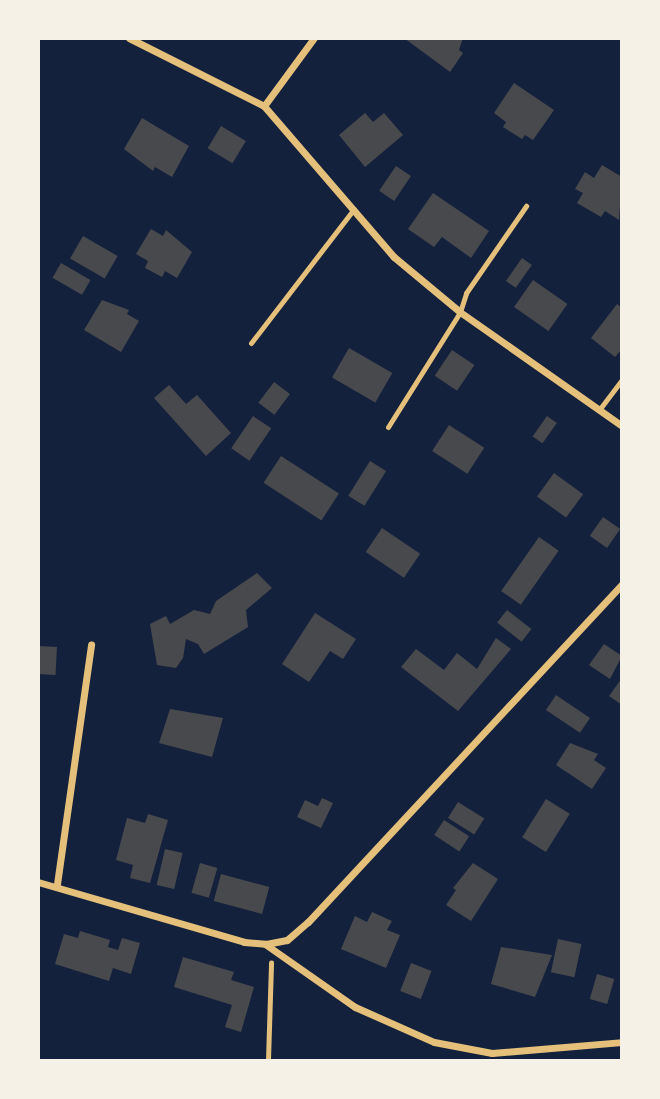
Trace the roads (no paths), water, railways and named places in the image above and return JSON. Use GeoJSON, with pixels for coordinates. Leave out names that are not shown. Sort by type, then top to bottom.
{"type":"FeatureCollection","features":[{"type":"Feature","properties":{"kind":"street"},"geometry":{"type":"LineString","coordinates":[[129,38],[264,106],[355,208],[394,257],[460,312],[621,426]]}},
{"type":"Feature","properties":{"kind":"street"},"geometry":{"type":"LineString","coordinates":[[264,106],[314,38]]}},
{"type":"Feature","properties":{"kind":"street"},"geometry":{"type":"LineString","coordinates":[[38,883],[57,884],[244,942],[265,944],[287,940],[308,922],[621,584]]}},
{"type":"Feature","properties":{"kind":"street"},"geometry":{"type":"LineString","coordinates":[[57,884],[91,644]]}},
{"type":"Feature","properties":{"kind":"street"},"geometry":{"type":"LineString","coordinates":[[265,944],[355,1007],[433,1042],[492,1053],[621,1042]]}},
{"type":"Feature","properties":{"kind":"lane"},"geometry":{"type":"LineString","coordinates":[[388,427],[460,312],[466,293],[526,205]]}},
{"type":"Feature","properties":{"kind":"lane"},"geometry":{"type":"LineString","coordinates":[[251,343],[355,208]]}},
{"type":"Feature","properties":{"kind":"lane"},"geometry":{"type":"LineString","coordinates":[[599,410],[621,380]]}}]}
